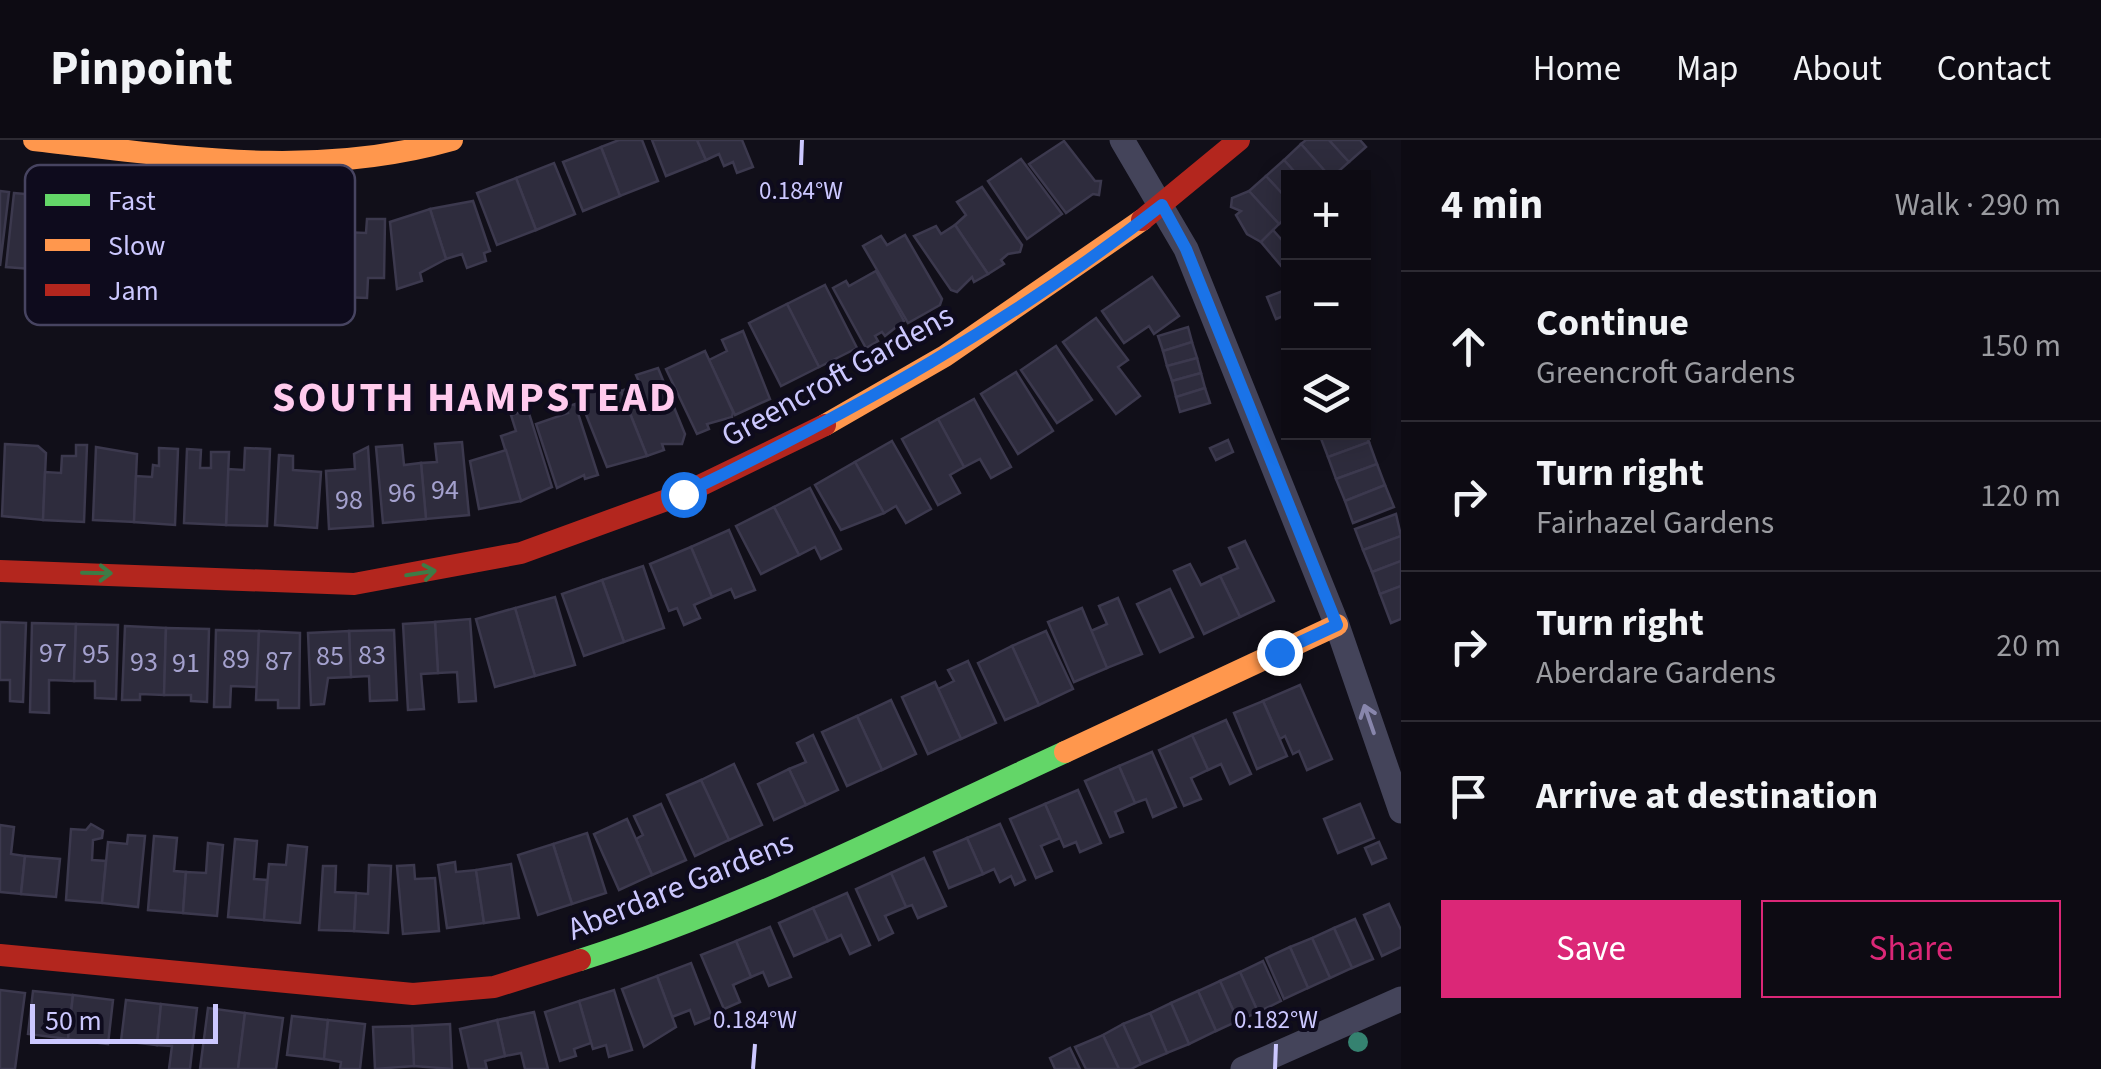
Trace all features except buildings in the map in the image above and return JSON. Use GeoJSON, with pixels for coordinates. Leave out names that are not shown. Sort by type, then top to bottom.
{"type":"FeatureCollection","features":[{"type":"Feature","properties":{"kind":"street"},"geometry":{"type":"LineString","coordinates":[[34,140],[270,163],[352,165],[452,140]]}},
{"type":"Feature","properties":{"kind":"street"},"geometry":{"type":"LineString","coordinates":[[1122,140],[1186,249],[1337,625],[1401,811]]}},
{"type":"Feature","properties":{"kind":"street","name":"Greencroft Gardens"},"geometry":{"type":"LineString","coordinates":[[0,571],[354,584],[521,552],[683,494],[831,422],[960,346],[1162,205],[1239,140]]}},
{"type":"Feature","properties":{"kind":"street","name":"Aberdare Gardens"},"geometry":{"type":"LineString","coordinates":[[0,955],[412,994],[494,987],[633,944],[864,845],[1337,625]]}},
{"type":"Feature","properties":{"kind":"street"},"geometry":{"type":"LineString","coordinates":[[1243,1069],[1401,998]]}},
{"type":"Feature","properties":{"kind":"traffic: fast"},"geometry":{"type":"LineString","coordinates":[[580,960],[765,890],[1065,752]]}},
{"type":"Feature","properties":{"kind":"traffic: slow"},"geometry":{"type":"LineString","coordinates":[[34,140],[192,158],[296,162],[400,152],[452,140]]}},
{"type":"Feature","properties":{"kind":"traffic: slow"},"geometry":{"type":"LineString","coordinates":[[825,425],[945,356],[1142,220]]}},
{"type":"Feature","properties":{"kind":"traffic: slow"},"geometry":{"type":"LineString","coordinates":[[1065,752],[1337,625]]}},
{"type":"Feature","properties":{"kind":"traffic: jam"},"geometry":{"type":"LineString","coordinates":[[1142,220],[1239,140]]}},
{"type":"Feature","properties":{"kind":"traffic: jam"},"geometry":{"type":"LineString","coordinates":[[0,571],[354,584],[521,553],[683,494],[825,425]]}},
{"type":"Feature","properties":{"kind":"traffic: jam"},"geometry":{"type":"LineString","coordinates":[[0,955],[413,994],[494,987],[580,960]]}},
{"type":"Feature","properties":{"kind":"district","name":"SOUTH HAMPSTEAD"},"geometry":{"type":"Point","coordinates":[475,396]}},
{"type":"Feature","properties":{"kind":"route"},"geometry":{"type":"LineString","coordinates":[[683,494],[831,422],[945,356],[1050,287],[1162,205],[1186,249],[1337,625],[1279,652]]}}]}
